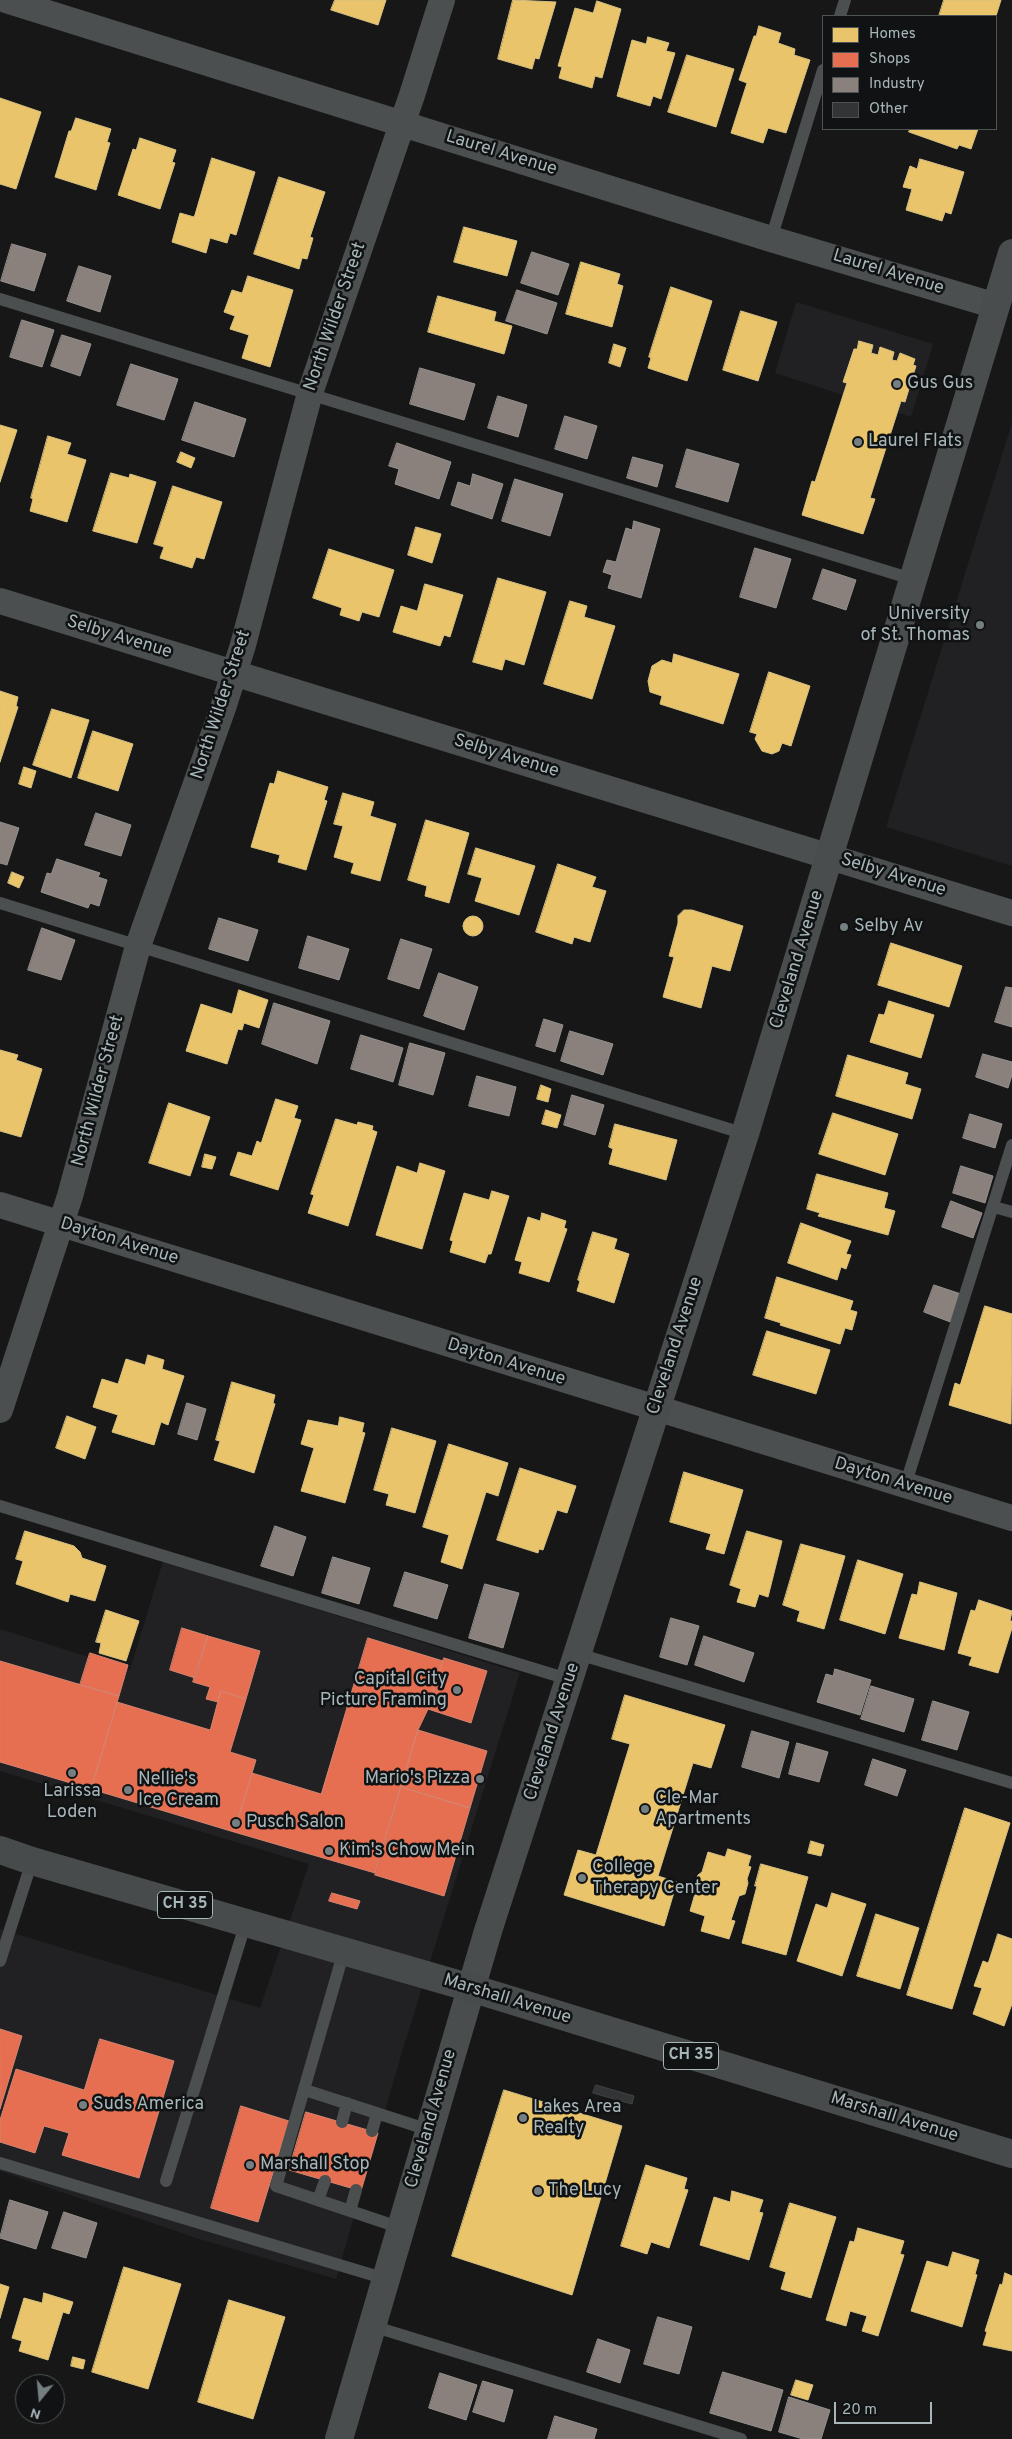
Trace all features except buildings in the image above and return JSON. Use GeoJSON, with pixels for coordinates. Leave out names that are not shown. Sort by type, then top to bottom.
{"type":"FeatureCollection","features":[{"type":"Feature","properties":{"kind":"main road","name":"Marshall Avenue"},"geometry":{"type":"LineString","coordinates":[[0,1850],[32,1862],[471,1988],[1012,2154]]}},
{"type":"Feature","properties":{"kind":"street","name":"Laurel Avenue"},"geometry":{"type":"LineString","coordinates":[[6,0],[402,124],[996,306]]}},
{"type":"Feature","properties":{"kind":"street","name":"North Wilder Street"},"geometry":{"type":"LineString","coordinates":[[0,1410],[61,1224],[138,946],[223,708],[310,393],[402,124],[442,0]]}},
{"type":"Feature","properties":{"kind":"street","name":"Cleveland Avenue"},"geometry":{"type":"LineString","coordinates":[[339,2439],[471,1988],[655,1409],[745,1134],[1012,253]]}},
{"type":"Feature","properties":{"kind":"street","name":"Selby Avenue"},"geometry":{"type":"LineString","coordinates":[[0,601],[1012,914]]}},
{"type":"Feature","properties":{"kind":"street","name":"Dayton Avenue"},"geometry":{"type":"LineString","coordinates":[[0,1205],[1012,1518]]}},
{"type":"Feature","properties":{"kind":"lane"},"geometry":{"type":"LineString","coordinates":[[840,15],[845,0]]}},
{"type":"Feature","properties":{"kind":"lane"},"geometry":{"type":"LineString","coordinates":[[771,238],[822,73]]}},
{"type":"Feature","properties":{"kind":"lane"},"geometry":{"type":"LineString","coordinates":[[0,299],[912,579]]}},
{"type":"Feature","properties":{"kind":"lane"},"geometry":{"type":"LineString","coordinates":[[0,903],[745,1134]]}},
{"type":"Feature","properties":{"kind":"lane"},"geometry":{"type":"LineString","coordinates":[[905,1486],[1012,1145]]}},
{"type":"Feature","properties":{"kind":"lane"},"geometry":{"type":"LineString","coordinates":[[994,1207],[1012,1212]]}},
{"type":"Feature","properties":{"kind":"lane"},"geometry":{"type":"LineString","coordinates":[[0,1506],[570,1680]]}},
{"type":"Feature","properties":{"kind":"lane"},"geometry":{"type":"LineString","coordinates":[[578,1654],[1012,1783]]}},
{"type":"Feature","properties":{"kind":"lane"},"geometry":{"type":"LineString","coordinates":[[0,1961],[32,1862]]}},
{"type":"Feature","properties":{"kind":"lane"},"geometry":{"type":"LineString","coordinates":[[166,2181],[246,1922]]}},
{"type":"Feature","properties":{"kind":"lane"},"geometry":{"type":"LineString","coordinates":[[344,1951],[276,2186],[401,2228]]}},
{"type":"Feature","properties":{"kind":"lane"},"geometry":{"type":"LineString","coordinates":[[305,2090],[429,2130]]}},
{"type":"Feature","properties":{"kind":"lane"},"geometry":{"type":"LineString","coordinates":[[342,2122],[346,2103]]}},
{"type":"Feature","properties":{"kind":"lane"},"geometry":{"type":"LineString","coordinates":[[372,2132],[377,2112]]}},
{"type":"Feature","properties":{"kind":"lane"},"geometry":{"type":"LineString","coordinates":[[0,2163],[386,2279]]}},
{"type":"Feature","properties":{"kind":"lane"},"geometry":{"type":"LineString","coordinates":[[318,2200],[324,2181]]}},
{"type":"Feature","properties":{"kind":"lane"},"geometry":{"type":"LineString","coordinates":[[350,2211],[356,2190]]}},
{"type":"Feature","properties":{"kind":"lane"},"geometry":{"type":"LineString","coordinates":[[372,2326],[741,2439]]}},
{"type":"Feature","properties":{"kind":"shaded area"},"geometry":{"type":"Polygon","coordinates":[[[796,302],[933,344],[911,417],[775,373],[796,302]]]}},
{"type":"Feature","properties":{"kind":"shaded area","name":"University of St. Thomas"},"geometry":{"type":"Polygon","coordinates":[[[1012,423],[1012,866],[886,827],[1012,423]]]}},
{"type":"Feature","properties":{"kind":"shaded area"},"geometry":{"type":"Polygon","coordinates":[[[163,1561],[520,1673],[402,2052],[336,2279],[196,2238],[0,2171],[0,1929],[260,2008],[309,1864],[0,1771],[0,1629],[130,1670],[163,1561]]]}},
{"type":"Feature","properties":{"kind":"place","name":"Gus Gus"},"geometry":{"type":"Point","coordinates":[897,384]}},
{"type":"Feature","properties":{"kind":"place","name":"Laurel Flats"},"geometry":{"type":"Point","coordinates":[858,442]}},
{"type":"Feature","properties":{"kind":"place","name":"University of St. Thomas"},"geometry":{"type":"Point","coordinates":[980,625]}},
{"type":"Feature","properties":{"kind":"place","name":"Selby Av"},"geometry":{"type":"Point","coordinates":[844,927]}},
{"type":"Feature","properties":{"kind":"place","name":"Capital City Picture Framing"},"geometry":{"type":"Point","coordinates":[457,1690]}},
{"type":"Feature","properties":{"kind":"place","name":"Larissa Loden"},"geometry":{"type":"Point","coordinates":[72,1773]}},
{"type":"Feature","properties":{"kind":"place","name":"Mario's Pizza"},"geometry":{"type":"Point","coordinates":[480,1779]}},
{"type":"Feature","properties":{"kind":"place","name":"Nellie's Ice Cream"},"geometry":{"type":"Point","coordinates":[128,1790]}},
{"type":"Feature","properties":{"kind":"place","name":"Cle-Mar Apartments"},"geometry":{"type":"Point","coordinates":[645,1809]}},
{"type":"Feature","properties":{"kind":"place","name":"Pusch Salon"},"geometry":{"type":"Point","coordinates":[236,1823]}},
{"type":"Feature","properties":{"kind":"place","name":"Kim's Chow Mein"},"geometry":{"type":"Point","coordinates":[329,1851]}},
{"type":"Feature","properties":{"kind":"place","name":"College Therapy Center"},"geometry":{"type":"Point","coordinates":[582,1878]}},
{"type":"Feature","properties":{"kind":"place","name":"Suds America"},"geometry":{"type":"Point","coordinates":[83,2105]}},
{"type":"Feature","properties":{"kind":"place","name":"Lakes Area Realty"},"geometry":{"type":"Point","coordinates":[523,2118]}},
{"type":"Feature","properties":{"kind":"place","name":"Marshall Stop"},"geometry":{"type":"Point","coordinates":[250,2165]}},
{"type":"Feature","properties":{"kind":"place","name":"The Lucy"},"geometry":{"type":"Point","coordinates":[538,2191]}}]}
